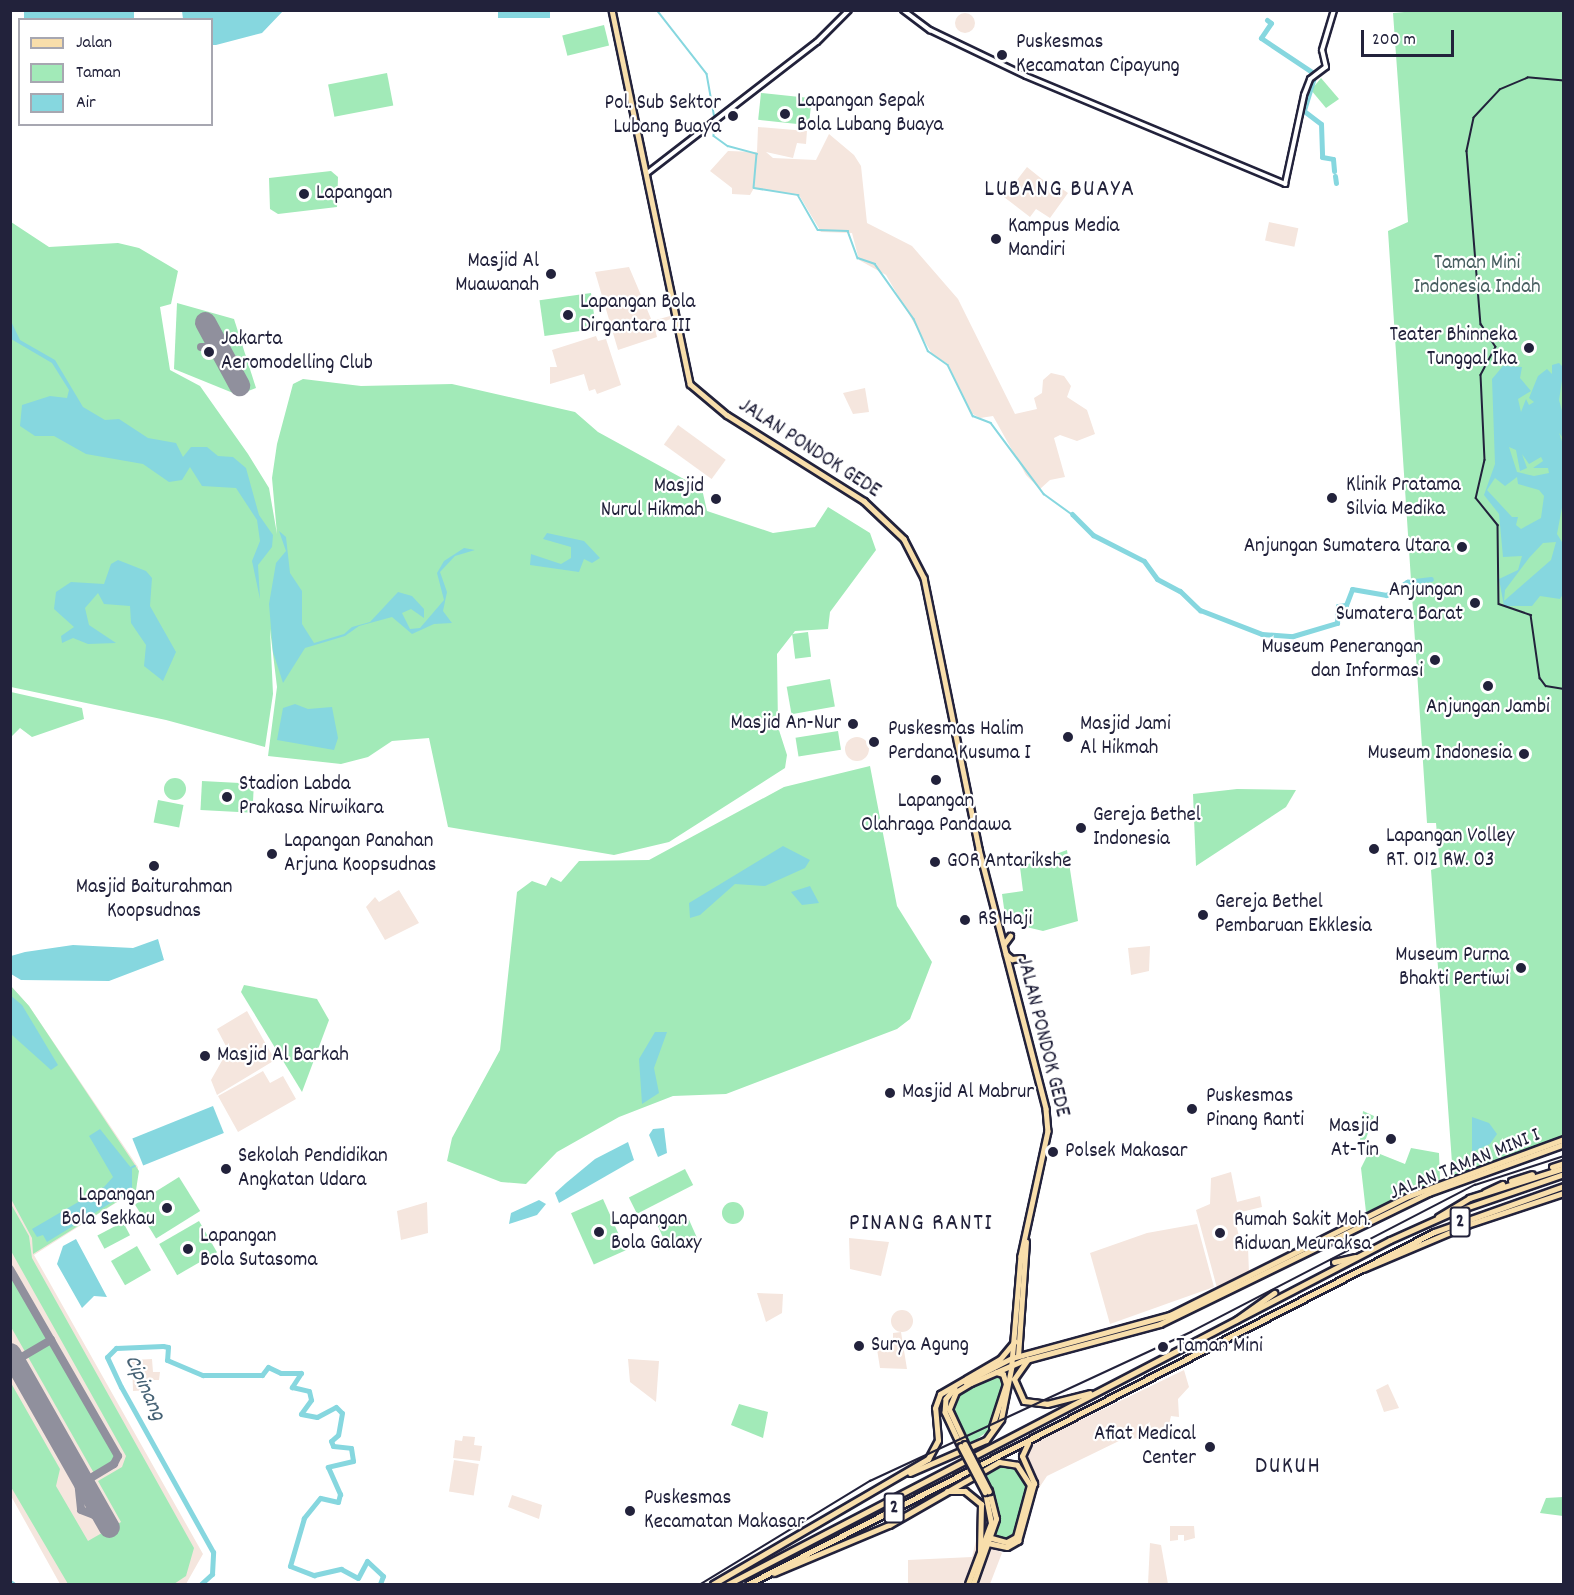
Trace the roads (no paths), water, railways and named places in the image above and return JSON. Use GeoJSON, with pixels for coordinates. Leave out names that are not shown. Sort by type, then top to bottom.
{"type":"FeatureCollection","features":[{"type":"Feature","properties":{"kind":"highway"},"geometry":{"type":"LineString","coordinates":[[1511,1181],[1563,1165]]}},
{"type":"Feature","properties":{"kind":"highway"},"geometry":{"type":"LineString","coordinates":[[1469,1198],[1563,1165]]}},
{"type":"Feature","properties":{"kind":"highway","name":"2"},"geometry":{"type":"LineString","coordinates":[[728,1584],[1356,1257],[1437,1218],[1563,1174]]}},
{"type":"Feature","properties":{"kind":"highway"},"geometry":{"type":"LineString","coordinates":[[1437,1218],[1444,1209],[1502,1185]]}},
{"type":"Feature","properties":{"kind":"highway","name":"2"},"geometry":{"type":"LineString","coordinates":[[748,1584],[1434,1232],[1563,1186]]}},
{"type":"Feature","properties":{"kind":"highway"},"geometry":{"type":"LineString","coordinates":[[1361,1269],[1467,1225],[1563,1193]]}},
{"type":"Feature","properties":{"kind":"highway"},"geometry":{"type":"LineString","coordinates":[[1334,1262],[1356,1257]]}},
{"type":"Feature","properties":{"kind":"highway"},"geometry":{"type":"LineString","coordinates":[[1235,1321],[1274,1293]]}},
{"type":"Feature","properties":{"kind":"highway"},"geometry":{"type":"LineString","coordinates":[[903,1476],[935,1451],[935,1408],[943,1390],[1000,1359],[1017,1340]]}},
{"type":"Feature","properties":{"kind":"highway"},"geometry":{"type":"LineString","coordinates":[[1028,1359],[1014,1379],[1017,1393],[1029,1403],[1047,1404],[1103,1390]]}},
{"type":"Feature","properties":{"kind":"highway"},"geometry":{"type":"LineString","coordinates":[[713,1584],[789,1537],[903,1476],[975,1447],[994,1431],[1005,1409],[1016,1360]]}},
{"type":"Feature","properties":{"kind":"highway"},"geometry":{"type":"LineString","coordinates":[[947,1459],[983,1437],[994,1424],[1006,1384],[1004,1375],[996,1372]]}},
{"type":"Feature","properties":{"kind":"highway"},"geometry":{"type":"LineString","coordinates":[[1031,1440],[1022,1456],[1032,1484]]}},
{"type":"Feature","properties":{"kind":"highway"},"geometry":{"type":"LineString","coordinates":[[759,1579],[889,1525],[943,1491],[1005,1461],[1023,1469],[1032,1484]]}},
{"type":"Feature","properties":{"kind":"highway"},"geometry":{"type":"LineString","coordinates":[[943,1491],[965,1491],[981,1504],[980,1552]]}},
{"type":"Feature","properties":{"kind":"main road","name":"JALAN PONDOK GEDE"},"geometry":{"type":"LineString","coordinates":[[612,10],[693,388],[727,415],[864,501],[900,534],[919,563],[1000,933],[1047,1123],[1027,1230],[1016,1360]]}},
{"type":"Feature","properties":{"kind":"main road"},"geometry":{"type":"LineString","coordinates":[[646,172],[817,42],[849,10]]}},
{"type":"Feature","properties":{"kind":"main road"},"geometry":{"type":"LineString","coordinates":[[903,10],[930,30],[1026,76],[1285,184],[1299,111],[1315,75],[1326,68],[1322,50],[1334,10]]}},
{"type":"Feature","properties":{"kind":"main road"},"geometry":{"type":"LineString","coordinates":[[1010,936],[1004,950],[1012,959],[1021,958]]}},
{"type":"Feature","properties":{"kind":"main road","name":"JALAN TAMAN MINI I"},"geometry":{"type":"LineString","coordinates":[[1016,1360],[1032,1352],[1170,1315],[1409,1196],[1563,1139]]}},
{"type":"Feature","properties":{"kind":"main road","name":"JALAN TAMAN MINI I"},"geometry":{"type":"LineString","coordinates":[[1016,1360],[1028,1359],[1160,1324],[1430,1193],[1563,1144]]}},
{"type":"Feature","properties":{"kind":"main road","name":"JALAN PONDOK GEDE"},"geometry":{"type":"LineString","coordinates":[[1017,1340],[1025,1275],[1027,1230]]}},
{"type":"Feature","properties":{"kind":"main road"},"geometry":{"type":"LineString","coordinates":[[1017,1340],[1022,1348],[1032,1352]]}},
{"type":"Feature","properties":{"kind":"main road"},"geometry":{"type":"LineString","coordinates":[[963,1445],[950,1415],[949,1403],[960,1389],[1016,1360]]}},
{"type":"Feature","properties":{"kind":"main road"},"geometry":{"type":"LineString","coordinates":[[973,1584],[996,1512],[945,1412],[948,1395],[1016,1360]]}},
{"type":"Feature","properties":{"kind":"main road"},"geometry":{"type":"LineString","coordinates":[[987,1540],[1007,1546],[1018,1541],[1032,1484]]}},
{"type":"Feature","properties":{"kind":"main road"},"geometry":{"type":"LineString","coordinates":[[968,1584],[987,1540]]}},
{"type":"Feature","properties":{"kind":"water"},"geometry":{"type":"Polygon","coordinates":[[[182,10],[283,11],[262,33],[216,45],[213,45],[213,18],[183,18],[182,10]]]}},
{"type":"Feature","properties":{"kind":"water"},"geometry":{"type":"Polygon","coordinates":[[[24,11],[134,11],[134,18],[24,18],[24,11]]]}},
{"type":"Feature","properties":{"kind":"water"},"geometry":{"type":"Polygon","coordinates":[[[498,11],[550,11],[550,18],[498,18],[498,11]]]}},
{"type":"Feature","properties":{"kind":"water"},"geometry":{"type":"Polygon","coordinates":[[[10,319],[20,340],[55,360],[83,407],[105,420],[119,419],[148,438],[176,443],[183,457],[191,447],[207,447],[218,456],[233,457],[246,468],[259,515],[273,535],[272,547],[258,565],[260,599],[252,561],[260,541],[257,520],[236,488],[202,486],[190,467],[182,480],[169,482],[143,464],[86,454],[54,436],[35,436],[20,426],[22,405],[50,396],[67,398],[69,390],[52,363],[11,339],[10,319]]]}},
{"type":"Feature","properties":{"kind":"water"},"geometry":{"type":"Polygon","coordinates":[[[1559,363],[1564,368],[1559,400],[1564,418],[1563,438],[1559,433],[1563,444],[1564,497],[1557,534],[1562,542],[1563,538],[1563,594],[1560,599],[1540,596],[1532,606],[1504,606],[1499,579],[1518,570],[1522,556],[1503,557],[1499,514],[1484,495],[1495,464],[1492,379],[1503,366],[1522,367],[1520,378],[1531,391],[1518,399],[1521,412],[1526,399],[1529,405],[1534,402],[1529,398],[1538,376],[1547,369],[1552,374],[1552,365],[1559,363]],[[1509,447],[1517,472],[1534,476],[1549,473],[1548,468],[1533,468],[1543,461],[1541,457],[1529,464],[1522,454],[1527,468],[1520,471],[1516,450],[1509,447]],[[1517,477],[1505,486],[1495,478],[1487,490],[1512,517],[1518,517],[1516,525],[1521,529],[1541,518],[1544,496],[1539,490],[1518,484],[1517,477]],[[1556,542],[1543,543],[1505,590],[1504,601],[1551,560],[1556,542]]]}},
{"type":"Feature","properties":{"kind":"water"},"geometry":{"type":"Polygon","coordinates":[[[279,531],[286,537],[290,573],[302,591],[302,624],[314,643],[344,634],[352,627],[370,622],[398,592],[412,596],[424,609],[424,618],[411,609],[402,613],[410,629],[420,628],[444,600],[437,573],[444,561],[464,548],[475,550],[455,556],[440,572],[447,592],[443,611],[452,623],[434,624],[412,634],[392,617],[359,626],[345,636],[305,648],[283,683],[273,652],[269,604],[276,563],[286,551],[279,531]]]}},
{"type":"Feature","properties":{"kind":"water"},"geometry":{"type":"Polygon","coordinates":[[[547,533],[584,541],[600,558],[592,563],[584,559],[579,572],[530,565],[531,554],[561,564],[571,558],[571,547],[543,539],[547,533]]]}},
{"type":"Feature","properties":{"kind":"water"},"geometry":{"type":"Polygon","coordinates":[[[118,560],[146,571],[152,578],[150,606],[176,652],[163,681],[144,666],[146,645],[131,623],[130,606],[104,604],[98,593],[85,608],[89,625],[116,643],[88,644],[73,638],[62,643],[61,636],[74,627],[54,609],[56,592],[71,582],[104,584],[111,564],[118,560]]]}},
{"type":"Feature","properties":{"kind":"water"},"geometry":{"type":"Polygon","coordinates":[[[295,704],[308,709],[332,707],[338,738],[334,750],[277,740],[283,708],[295,704]]]}},
{"type":"Feature","properties":{"kind":"water"},"geometry":{"type":"Polygon","coordinates":[[[783,846],[810,860],[805,868],[765,886],[735,884],[700,915],[690,918],[689,903],[783,846]]]}},
{"type":"Feature","properties":{"kind":"water"},"geometry":{"type":"Polygon","coordinates":[[[810,886],[819,903],[802,905],[791,892],[810,886]]]}},
{"type":"Feature","properties":{"kind":"water"},"geometry":{"type":"Polygon","coordinates":[[[158,939],[164,960],[109,981],[21,980],[11,974],[11,956],[25,952],[73,945],[133,948],[158,939]]]}},
{"type":"Feature","properties":{"kind":"water"},"geometry":{"type":"Polygon","coordinates":[[[10,995],[22,1005],[58,1065],[51,1070],[12,1035],[10,995]]]}},
{"type":"Feature","properties":{"kind":"water"},"geometry":{"type":"Polygon","coordinates":[[[655,1032],[667,1032],[654,1068],[659,1093],[642,1104],[639,1059],[655,1032]]]}},
{"type":"Feature","properties":{"kind":"water"},"geometry":{"type":"Polygon","coordinates":[[[213,1106],[224,1133],[143,1165],[132,1139],[213,1106]]]}},
{"type":"Feature","properties":{"kind":"water"},"geometry":{"type":"Polygon","coordinates":[[[1472,1117],[1489,1123],[1497,1134],[1490,1144],[1472,1152],[1472,1117]]]}},
{"type":"Feature","properties":{"kind":"water"},"geometry":{"type":"Polygon","coordinates":[[[664,1128],[667,1153],[658,1157],[649,1135],[653,1129],[664,1128]]]}},
{"type":"Feature","properties":{"kind":"water"},"geometry":{"type":"Polygon","coordinates":[[[100,1129],[132,1169],[132,1190],[47,1242],[43,1235],[37,1237],[32,1229],[104,1187],[113,1177],[89,1136],[100,1129]]]}},
{"type":"Feature","properties":{"kind":"water"},"geometry":{"type":"Polygon","coordinates":[[[628,1142],[634,1160],[559,1203],[555,1193],[566,1183],[595,1159],[628,1142]]]}},
{"type":"Feature","properties":{"kind":"water"},"geometry":{"type":"Polygon","coordinates":[[[539,1200],[546,1204],[537,1215],[509,1224],[511,1213],[539,1200]]]}},
{"type":"Feature","properties":{"kind":"water"},"geometry":{"type":"Polygon","coordinates":[[[76,1239],[107,1297],[94,1296],[82,1308],[57,1264],[63,1246],[76,1239]]]}},
{"type":"Feature","properties":{"kind":"waterway"},"geometry":{"type":"LineString","coordinates":[[657,10],[707,74],[715,119]]}},
{"type":"Feature","properties":{"kind":"waterway"},"geometry":{"type":"LineString","coordinates":[[1267,20],[1271,23],[1261,38],[1315,74],[1304,111],[1321,124],[1322,157],[1333,159],[1334,171]]}},
{"type":"Feature","properties":{"kind":"waterway"},"geometry":{"type":"LineString","coordinates":[[715,124],[714,136],[728,146],[757,154],[754,188],[798,195],[818,230],[848,231],[858,258],[875,264],[914,319],[928,351],[948,365],[973,416],[991,423],[1044,494],[1072,514]]}},
{"type":"Feature","properties":{"kind":"waterway"},"geometry":{"type":"LineString","coordinates":[[1335,176],[1336,183]]}},
{"type":"Feature","properties":{"kind":"waterway"},"geometry":{"type":"LineString","coordinates":[[1072,514],[1093,535],[1144,561],[1157,579],[1180,591],[1200,610],[1262,634],[1293,636],[1337,623],[1338,606],[1346,605],[1352,589],[1386,595],[1407,582],[1431,579]]}},
{"type":"Feature","properties":{"kind":"waterway"},"geometry":{"type":"LineString","coordinates":[[131,1168],[135,1166]]}},
{"type":"Feature","properties":{"kind":"waterway","name":"Cipinang"},"geometry":{"type":"LineString","coordinates":[[201,1584],[212,1574],[213,1552],[121,1387],[107,1357],[116,1348],[168,1347],[167,1360],[203,1375],[262,1375],[268,1367],[281,1373],[301,1373],[292,1387],[309,1391],[311,1400],[301,1414],[317,1417],[336,1407],[342,1413],[338,1435],[331,1441],[333,1446],[351,1448],[353,1461],[328,1467],[340,1494],[338,1502],[320,1498],[304,1518],[290,1566],[314,1575],[341,1569],[358,1578],[367,1561],[383,1576],[380,1584]]}},
{"type":"Feature","properties":{"kind":"tram line"},"geometry":{"type":"LineString","coordinates":[[1564,81],[1528,78],[1500,90],[1474,118],[1467,151],[1481,324],[1496,347],[1481,375],[1485,460],[1476,498],[1498,525],[1499,604],[1531,615],[1540,678],[1546,686],[1564,689]]}},
{"type":"Feature","properties":{"kind":"tram line"},"geometry":{"type":"LineString","coordinates":[[701,1584],[870,1481],[1191,1332],[1475,1185],[1564,1156]]}},
{"type":"Feature","properties":{"kind":"place","name":"Puskesmas Kecamatan Cipayung"},"geometry":{"type":"Point","coordinates":[1002,55]}},
{"type":"Feature","properties":{"kind":"place","name":"Lapangan Sepak Bola Lubang Buaya"},"geometry":{"type":"Point","coordinates":[785,114]}},
{"type":"Feature","properties":{"kind":"place","name":"Pol. Sub Sektor Lubang Buaya"},"geometry":{"type":"Point","coordinates":[733,116]}},
{"type":"Feature","properties":{"kind":"place","name":"Lapangan"},"geometry":{"type":"Point","coordinates":[304,194]}},
{"type":"Feature","properties":{"kind":"place","name":"Kampus Media Mandiri"},"geometry":{"type":"Point","coordinates":[996,239]}},
{"type":"Feature","properties":{"kind":"place","name":"Masjid Al Muawanah"},"geometry":{"type":"Point","coordinates":[551,274]}},
{"type":"Feature","properties":{"kind":"place","name":"Lapangan Bola Dirgantara III"},"geometry":{"type":"Point","coordinates":[568,315]}},
{"type":"Feature","properties":{"kind":"place","name":"Teater Bhinneka Tunggal Ika"},"geometry":{"type":"Point","coordinates":[1529,348]}},
{"type":"Feature","properties":{"kind":"place","name":"Jakarta Aeromodelling Club"},"geometry":{"type":"Point","coordinates":[209,352]}},
{"type":"Feature","properties":{"kind":"place","name":"Klinik Pratama Silvia Medika"},"geometry":{"type":"Point","coordinates":[1332,498]}},
{"type":"Feature","properties":{"kind":"place","name":"Masjid Nurul Hikmah"},"geometry":{"type":"Point","coordinates":[716,499]}},
{"type":"Feature","properties":{"kind":"place","name":"Anjungan Sumatera Utara"},"geometry":{"type":"Point","coordinates":[1462,547]}},
{"type":"Feature","properties":{"kind":"place","name":"Anjungan Sumatera Barat"},"geometry":{"type":"Point","coordinates":[1475,603]}},
{"type":"Feature","properties":{"kind":"place","name":"Museum Penerangan dan Informasi"},"geometry":{"type":"Point","coordinates":[1435,660]}},
{"type":"Feature","properties":{"kind":"place","name":"Anjungan Jambi"},"geometry":{"type":"Point","coordinates":[1488,686]}},
{"type":"Feature","properties":{"kind":"place","name":"Masjid An-Nur"},"geometry":{"type":"Point","coordinates":[853,724]}},
{"type":"Feature","properties":{"kind":"place","name":"Masjid Jami Al Hikmah"},"geometry":{"type":"Point","coordinates":[1068,737]}},
{"type":"Feature","properties":{"kind":"place","name":"Puskesmas Halim Perdana Kusuma I"},"geometry":{"type":"Point","coordinates":[874,742]}},
{"type":"Feature","properties":{"kind":"place","name":"Museum Indonesia"},"geometry":{"type":"Point","coordinates":[1524,754]}},
{"type":"Feature","properties":{"kind":"place","name":"Lapangan Olahraga Pandawa"},"geometry":{"type":"Point","coordinates":[936,780]}},
{"type":"Feature","properties":{"kind":"place","name":"Stadion Labda Prakasa Nirwikara"},"geometry":{"type":"Point","coordinates":[227,797]}},
{"type":"Feature","properties":{"kind":"place","name":"Gereja Bethel Indonesia"},"geometry":{"type":"Point","coordinates":[1081,828]}},
{"type":"Feature","properties":{"kind":"place","name":"Lapangan Volley RT. 012 RW. 03"},"geometry":{"type":"Point","coordinates":[1374,849]}},
{"type":"Feature","properties":{"kind":"place","name":"Lapangan Panahan Arjuna Koopsudnas"},"geometry":{"type":"Point","coordinates":[272,854]}},
{"type":"Feature","properties":{"kind":"place","name":"GOR Antarikshe"},"geometry":{"type":"Point","coordinates":[935,862]}},
{"type":"Feature","properties":{"kind":"place","name":"Masjid Baiturahman Koopsudnas"},"geometry":{"type":"Point","coordinates":[154,866]}},
{"type":"Feature","properties":{"kind":"place","name":"Gereja Bethel Pembaruan Ekklesia"},"geometry":{"type":"Point","coordinates":[1203,915]}},
{"type":"Feature","properties":{"kind":"place","name":"RS Haji"},"geometry":{"type":"Point","coordinates":[965,920]}},
{"type":"Feature","properties":{"kind":"place","name":"Museum Purna Bhakti Pertiwi"},"geometry":{"type":"Point","coordinates":[1521,968]}},
{"type":"Feature","properties":{"kind":"place","name":"Masjid Al Barkah"},"geometry":{"type":"Point","coordinates":[205,1056]}},
{"type":"Feature","properties":{"kind":"place","name":"Masjid Al Mabrur"},"geometry":{"type":"Point","coordinates":[890,1093]}},
{"type":"Feature","properties":{"kind":"place","name":"Puskesmas Pinang Ranti"},"geometry":{"type":"Point","coordinates":[1192,1109]}},
{"type":"Feature","properties":{"kind":"place","name":"Masjid At-Tin"},"geometry":{"type":"Point","coordinates":[1391,1139]}},
{"type":"Feature","properties":{"kind":"place","name":"Polsek Makasar"},"geometry":{"type":"Point","coordinates":[1053,1152]}},
{"type":"Feature","properties":{"kind":"place","name":"Sekolah Pendidikan Angkatan Udara"},"geometry":{"type":"Point","coordinates":[226,1169]}},
{"type":"Feature","properties":{"kind":"place","name":"Lapangan Bola Sekkau"},"geometry":{"type":"Point","coordinates":[167,1208]}},
{"type":"Feature","properties":{"kind":"place","name":"Lapangan Bola Galaxy"},"geometry":{"type":"Point","coordinates":[599,1232]}},
{"type":"Feature","properties":{"kind":"place","name":"Rumah Sakit Moh. Ridwan Meuraksa"},"geometry":{"type":"Point","coordinates":[1220,1233]}},
{"type":"Feature","properties":{"kind":"place","name":"Lapangan Bola Sutasoma"},"geometry":{"type":"Point","coordinates":[188,1249]}},
{"type":"Feature","properties":{"kind":"place","name":"Surya Agung"},"geometry":{"type":"Point","coordinates":[859,1346]}},
{"type":"Feature","properties":{"kind":"place","name":"Taman Mini"},"geometry":{"type":"Point","coordinates":[1163,1347]}},
{"type":"Feature","properties":{"kind":"place","name":"Afiat Medical Center"},"geometry":{"type":"Point","coordinates":[1210,1447]}},
{"type":"Feature","properties":{"kind":"place","name":"Puskesmas Kecamatan Makasar"},"geometry":{"type":"Point","coordinates":[630,1511]}},
{"type":"Feature","properties":{"kind":"district","name":"LUBANG BUAYA"},"geometry":{"type":"Point","coordinates":[1060,191]}},
{"type":"Feature","properties":{"kind":"district","name":"PINANG RANTI"},"geometry":{"type":"Point","coordinates":[921,1225]}},
{"type":"Feature","properties":{"kind":"district","name":"DUKUH"},"geometry":{"type":"Point","coordinates":[1288,1468]}},
{"type":"Feature","properties":{"kind":"park label","name":"Taman Mini Indonesia Indah"},"geometry":{"type":"Point","coordinates":[1477,276]}}]}
